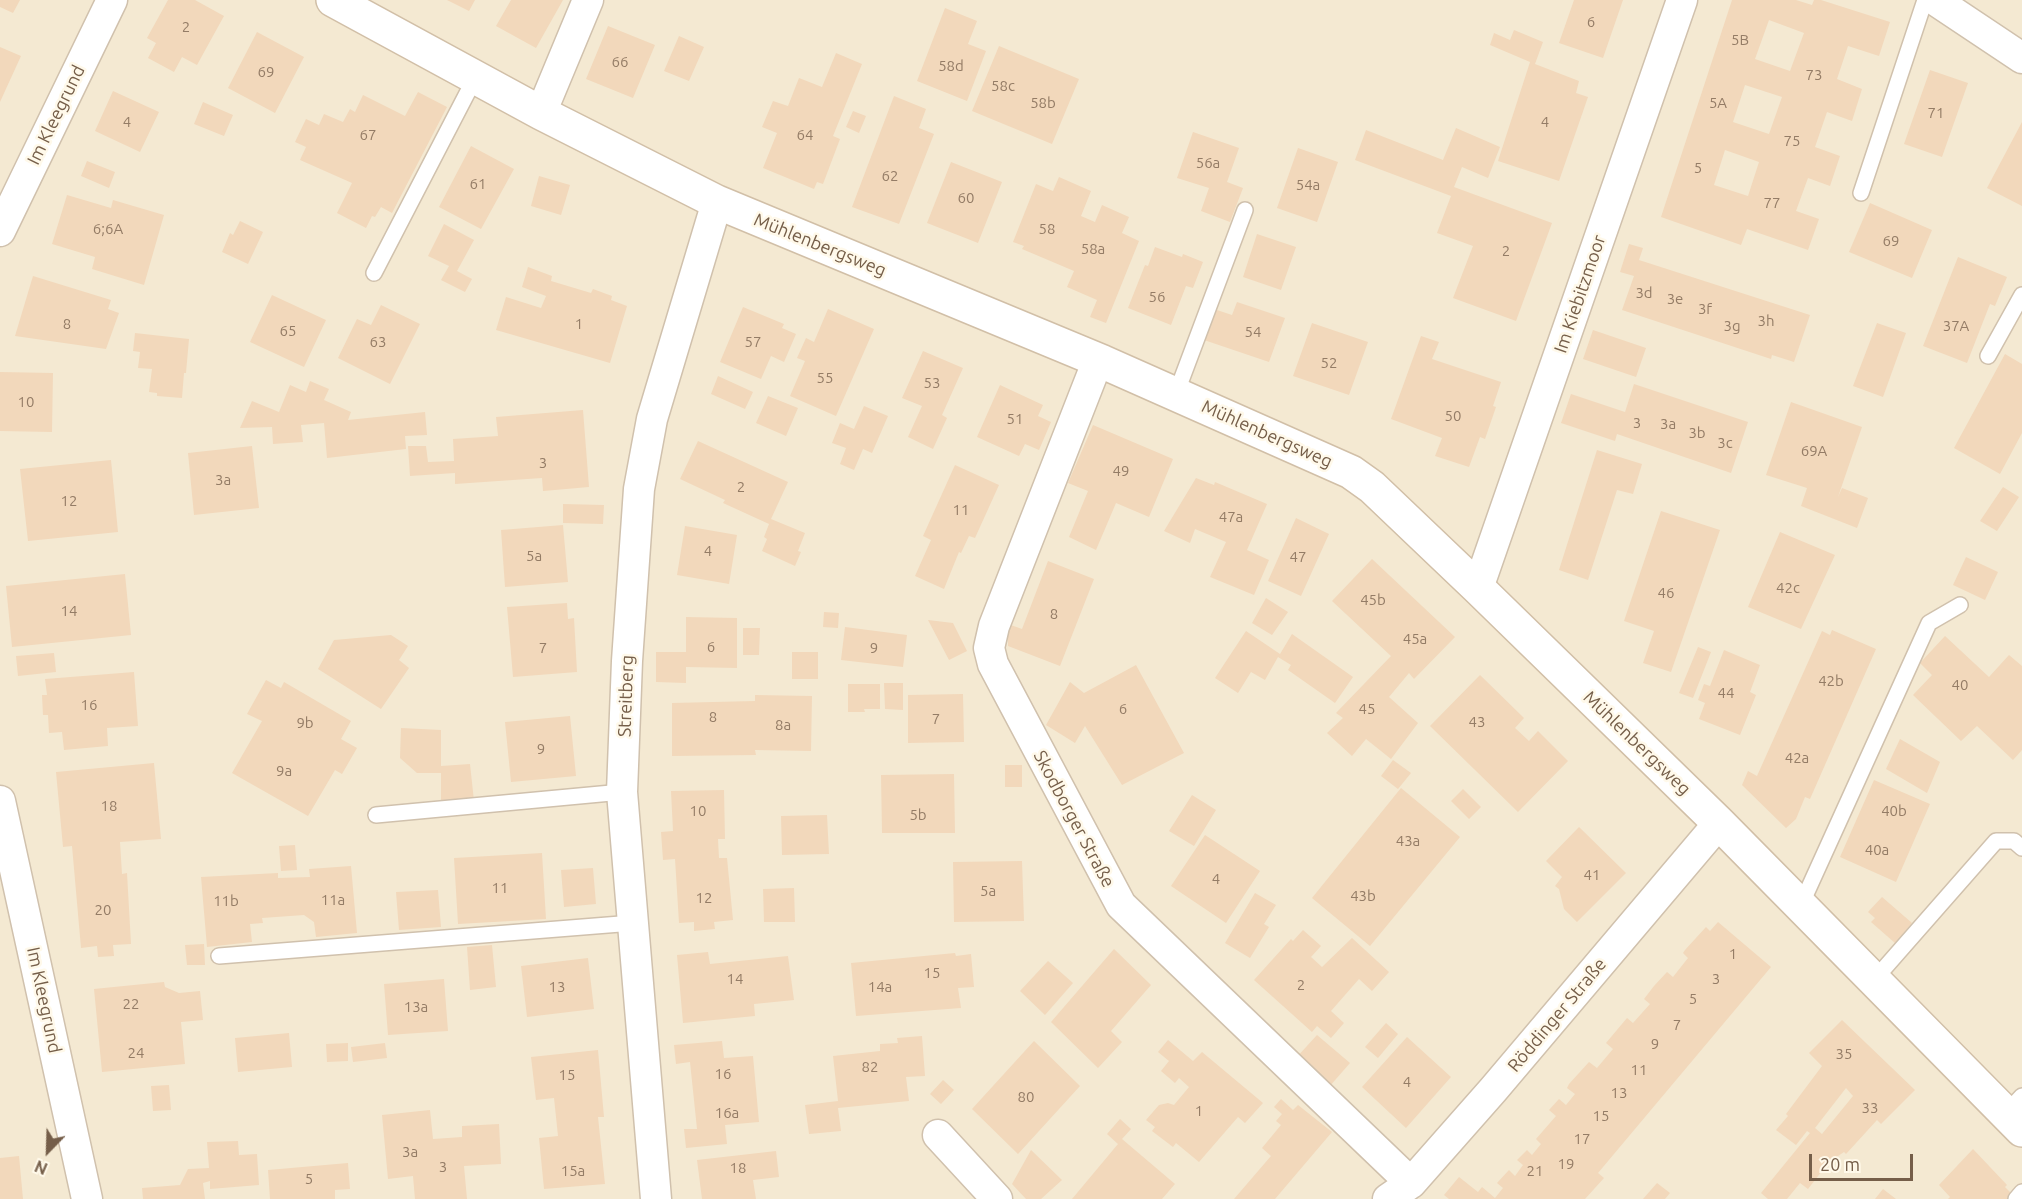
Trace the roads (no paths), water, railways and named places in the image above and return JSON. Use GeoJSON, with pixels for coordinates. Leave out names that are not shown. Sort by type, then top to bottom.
{"type":"FeatureCollection","features":[{"type":"Feature","properties":{"kind":"street","name":"Im Kleegrund"},"geometry":{"type":"LineString","coordinates":[[0,231],[112,0]]}},
{"type":"Feature","properties":{"kind":"street","name":"Mühlenbergsweg"},"geometry":{"type":"LineString","coordinates":[[333,0],[541,113],[717,202],[1098,360],[1352,472],[1371,487],[1478,588],[1719,823],[1874,980],[2017,1113]]}},
{"type":"Feature","properties":{"kind":"street"},"geometry":{"type":"LineString","coordinates":[[541,113],[588,0]]}},
{"type":"Feature","properties":{"kind":"street","name":"Im Kiebitzmoor"},"geometry":{"type":"LineString","coordinates":[[1478,588],[1682,0]]}},
{"type":"Feature","properties":{"kind":"street"},"geometry":{"type":"LineString","coordinates":[[1935,0],[2022,58]]}},
{"type":"Feature","properties":{"kind":"street","name":"Streitberg"},"geometry":{"type":"LineString","coordinates":[[656,1199],[622,792],[627,661],[639,489],[652,419],[717,202]]}},
{"type":"Feature","properties":{"kind":"street","name":"Skodborger Straße"},"geometry":{"type":"LineString","coordinates":[[1098,360],[994,626],[989,648],[993,664],[1120,905],[1399,1191]]}},
{"type":"Feature","properties":{"kind":"street","name":"Im Kleegrund"},"geometry":{"type":"LineString","coordinates":[[0,801],[87,1199]]}},
{"type":"Feature","properties":{"kind":"street","name":"Röddinger Straße"},"geometry":{"type":"LineString","coordinates":[[1399,1191],[1501,1081],[1719,823]]}},
{"type":"Feature","properties":{"kind":"street"},"geometry":{"type":"LineString","coordinates":[[938,1135],[997,1199]]}},
{"type":"Feature","properties":{"kind":"lane"},"geometry":{"type":"LineString","coordinates":[[1861,193],[1925,0]]}},
{"type":"Feature","properties":{"kind":"lane"},"geometry":{"type":"LineString","coordinates":[[374,273],[475,78]]}},
{"type":"Feature","properties":{"kind":"lane"},"geometry":{"type":"LineString","coordinates":[[1176,394],[1245,210]]}},
{"type":"Feature","properties":{"kind":"lane"},"geometry":{"type":"LineString","coordinates":[[1988,356],[2022,295]]}},
{"type":"Feature","properties":{"kind":"lane"},"geometry":{"type":"LineString","coordinates":[[1801,905],[1929,623],[1960,605]]}},
{"type":"Feature","properties":{"kind":"lane"},"geometry":{"type":"LineString","coordinates":[[376,815],[622,792]]}},
{"type":"Feature","properties":{"kind":"lane"},"geometry":{"type":"LineString","coordinates":[[1874,980],[1996,841],[2014,841],[2022,848]]}},
{"type":"Feature","properties":{"kind":"lane"},"geometry":{"type":"LineString","coordinates":[[219,956],[633,923]]}},
{"type":"Feature","properties":{"kind":"lane"},"geometry":{"type":"LineString","coordinates":[[2016,1199],[2022,1192]]}}]}
